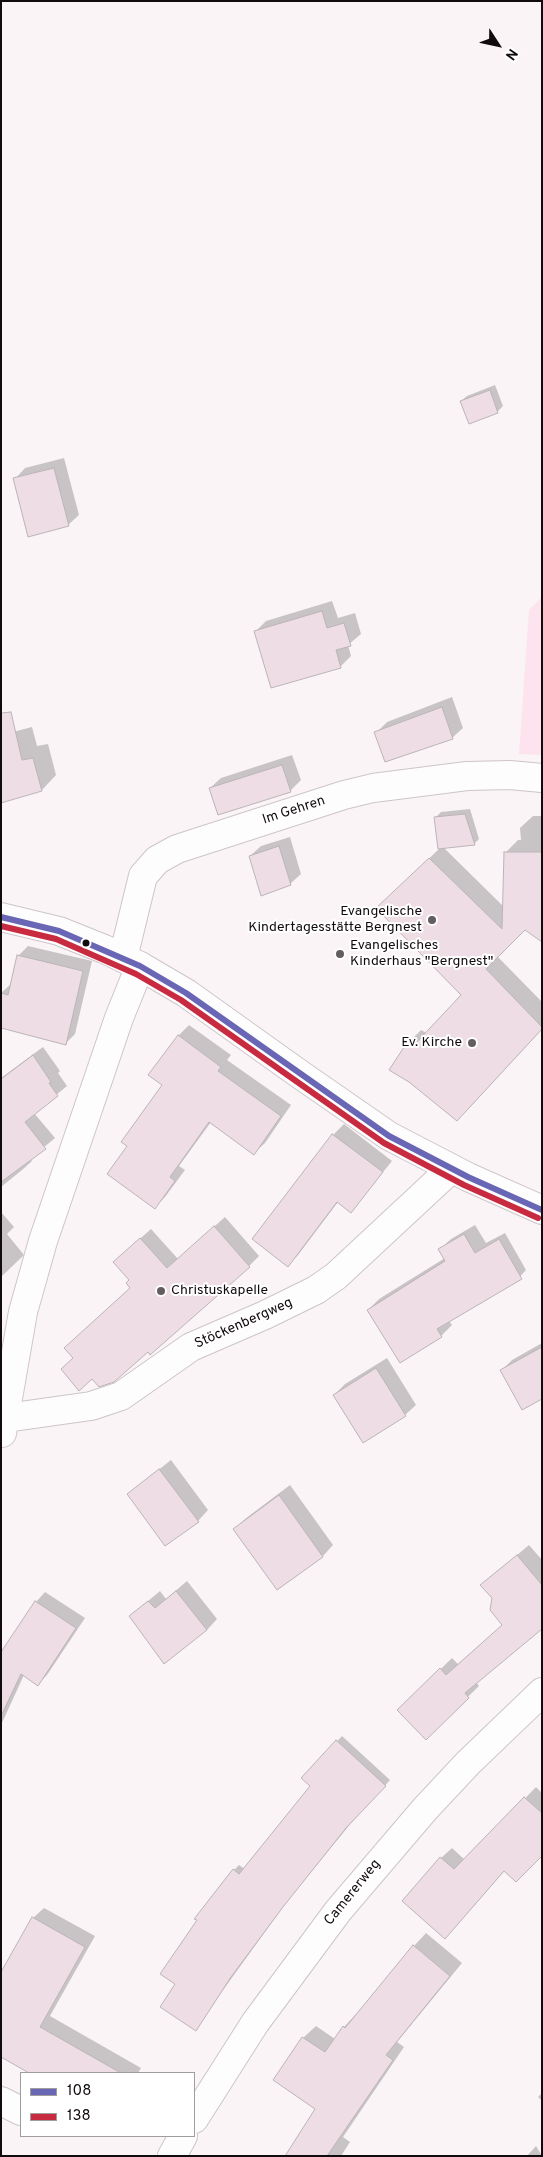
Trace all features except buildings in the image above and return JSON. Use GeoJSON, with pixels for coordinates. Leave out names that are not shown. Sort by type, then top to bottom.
{"type":"FeatureCollection","features":[{"type":"Feature","properties":{"kind":"street","name":"Im Gehren"},"geometry":{"type":"LineString","coordinates":[[132,962],[143,876],[156,860],[177,849],[344,795],[373,788],[467,776],[510,775],[542,778]]}},
{"type":"Feature","properties":{"kind":"street"},"geometry":{"type":"LineString","coordinates":[[1,917],[59,931],[132,962],[207,1007],[371,1124],[451,1169],[542,1210]]}},
{"type":"Feature","properties":{"kind":"street","name":"Stöckenbergweg"},"geometry":{"type":"LineString","coordinates":[[132,962],[119,1018],[40,1249],[24,1312],[3,1426],[91,1406],[121,1396],[191,1347],[266,1315],[316,1290],[336,1276],[451,1169]]}},
{"type":"Feature","properties":{"kind":"street","name":"Camererweg"},"geometry":{"type":"LineString","coordinates":[[195,2117],[255,2023],[338,1911],[444,1790],[542,1692]]}},
{"type":"Feature","properties":{"kind":"street"},"geometry":{"type":"LineString","coordinates":[[1,2101],[20,2111]]}},
{"type":"Feature","properties":{"kind":"street"},"geometry":{"type":"LineString","coordinates":[[172,2156],[182,2137]]}},
{"type":"Feature","properties":{"kind":"shaded area"},"geometry":{"type":"Polygon","coordinates":[[[542,597],[542,755],[519,754],[529,610],[542,597]]]}},
{"type":"Feature","properties":{"kind":"transit line","name":"108"},"geometry":{"type":"LineString","coordinates":[[1,917],[59,931],[140,966],[186,993],[389,1136],[468,1177],[542,1210]]}},
{"type":"Feature","properties":{"kind":"transit line","name":"138"},"geometry":{"type":"LineString","coordinates":[[1,926],[56,939],[136,974],[181,1000],[384,1143],[464,1185],[538,1218]]}},
{"type":"Feature","properties":{"kind":"place","name":"Evangelische Kindertagesstätte Bergnest"},"geometry":{"type":"Point","coordinates":[432,920]}},
{"type":"Feature","properties":{"kind":"place","name":"Evangelisches Kinderhaus \"Bergnest\""},"geometry":{"type":"Point","coordinates":[340,954]}},
{"type":"Feature","properties":{"kind":"place","name":"Ev. Kirche"},"geometry":{"type":"Point","coordinates":[472,1043]}},
{"type":"Feature","properties":{"kind":"place","name":"Christuskapelle"},"geometry":{"type":"Point","coordinates":[161,1291]}}]}
